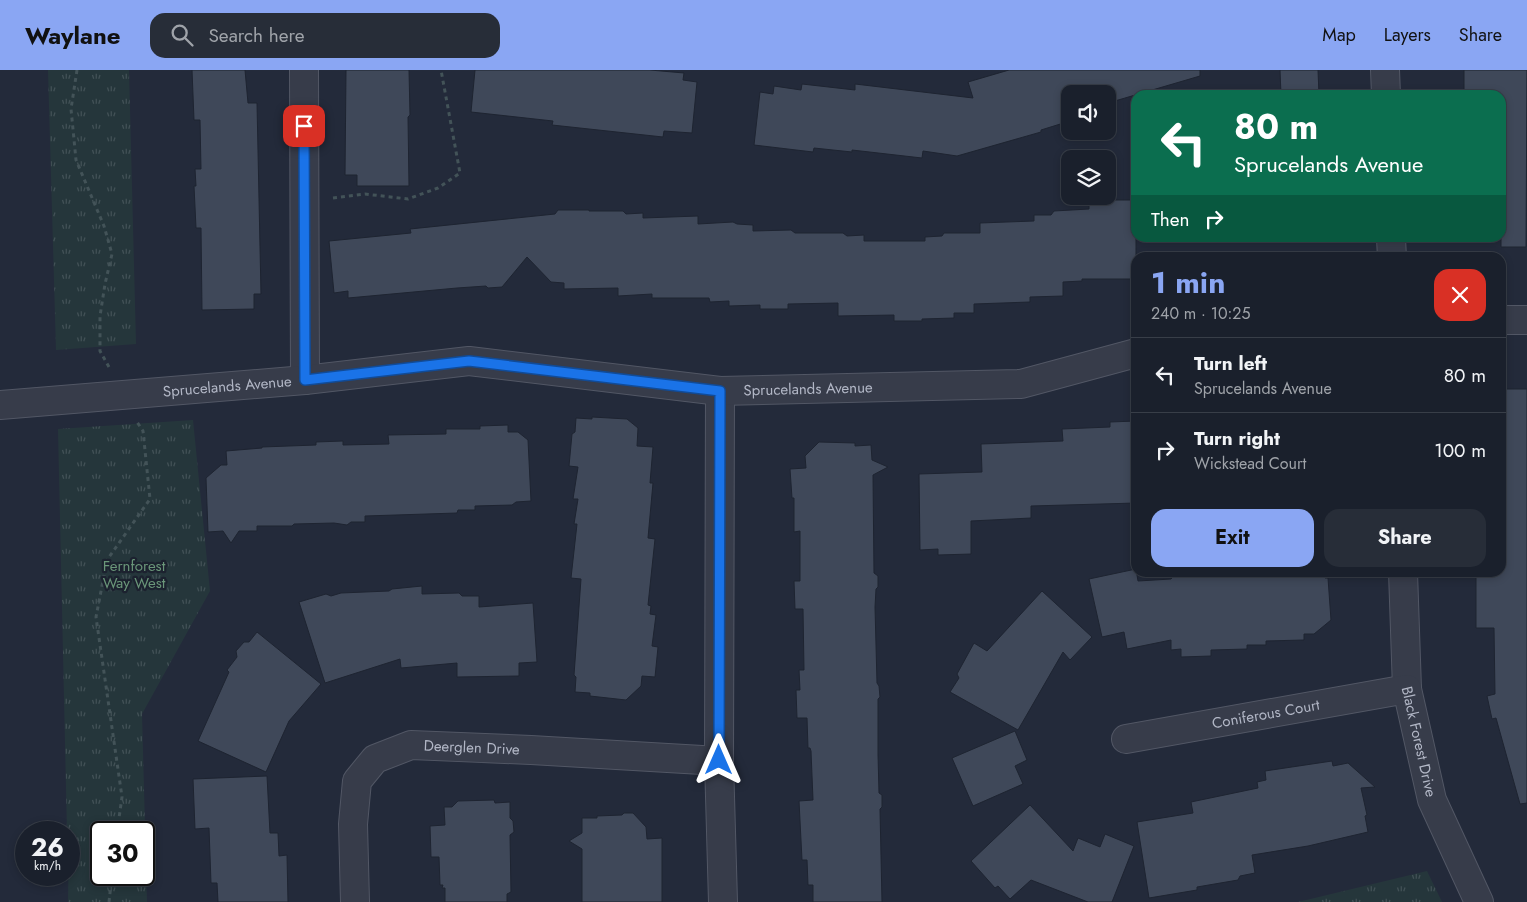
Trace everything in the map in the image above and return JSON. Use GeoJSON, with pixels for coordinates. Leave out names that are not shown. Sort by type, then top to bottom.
{"type":"FeatureCollection","features":[{"type":"Feature","properties":{"kind":"street"},"geometry":{"type":"LineString","coordinates":[[304,70],[305,380]]}},
{"type":"Feature","properties":{"kind":"street"},"geometry":{"type":"LineString","coordinates":[[1385,70],[1386,90]]}},
{"type":"Feature","properties":{"kind":"street"},"geometry":{"type":"LineString","coordinates":[[1506,320],[1527,320]]}},
{"type":"Feature","properties":{"kind":"street","name":"Sprucelands Avenue"},"geometry":{"type":"LineString","coordinates":[[0,405],[305,380],[469,361],[720,391],[1021,384],[1131,354]]}},
{"type":"Feature","properties":{"kind":"street"},"geometry":{"type":"LineString","coordinates":[[720,391],[719,760],[723,902]]}},
{"type":"Feature","properties":{"kind":"street","name":"Black Forest Drive"},"geometry":{"type":"LineString","coordinates":[[1403,577],[1407,689],[1432,800],[1479,902]]}},
{"type":"Feature","properties":{"kind":"street","name":"Coniferous Court"},"geometry":{"type":"LineString","coordinates":[[1126,739],[1407,689]]}},
{"type":"Feature","properties":{"kind":"street","name":"Deerglen Drive"},"geometry":{"type":"LineString","coordinates":[[355,902],[353,824],[357,781],[375,759],[411,745],[719,760]]}},
{"type":"Feature","properties":{"kind":"path"},"geometry":{"type":"LineString","coordinates":[[77,70],[71,109],[76,160],[104,226],[112,254],[100,316],[100,351],[142,431],[150,499],[107,560],[96,617],[122,798],[119,821]]}},
{"type":"Feature","properties":{"kind":"path"},"geometry":{"type":"LineString","coordinates":[[305,201],[365,194],[408,200],[438,188],[460,174],[441,70]]}},
{"type":"Feature","properties":{"kind":"path"},"geometry":{"type":"LineString","coordinates":[[109,902],[111,886]]}},
{"type":"Feature","properties":{"kind":"green space"},"geometry":{"type":"Polygon","coordinates":[[[48,70],[129,70],[136,344],[56,350],[48,70]]]}},
{"type":"Feature","properties":{"kind":"green space","name":"Fernforest Way West"},"geometry":{"type":"Polygon","coordinates":[[[193,420],[210,591],[142,714],[145,821],[90,821],[90,886],[147,886],[147,902],[68,902],[68,886],[80,886],[80,821],[67,821],[58,429],[193,420]]]}},
{"type":"Feature","properties":{"kind":"green space"},"geometry":{"type":"Polygon","coordinates":[[[1427,871],[1442,902],[1298,902],[1427,871]]]}},
{"type":"Feature","properties":{"kind":"building"},"geometry":{"type":"Polygon","coordinates":[[[192,70],[245,70],[248,103],[257,103],[261,294],[254,294],[254,309],[202,310],[201,228],[196,228],[194,186],[196,186],[195,169],[201,169],[200,120],[194,120],[192,70]]]}},
{"type":"Feature","properties":{"kind":"building"},"geometry":{"type":"Polygon","coordinates":[[[346,70],[409,70],[409,186],[357,186],[357,175],[345,175],[346,70]]]}},
{"type":"Feature","properties":{"kind":"building"},"geometry":{"type":"Polygon","coordinates":[[[475,70],[650,70],[684,73],[683,80],[697,82],[692,133],[664,131],[663,137],[552,125],[553,121],[471,112],[475,70]]]}},
{"type":"Feature","properties":{"kind":"building"},"geometry":{"type":"Polygon","coordinates":[[[1009,70],[1200,70],[1200,76],[1152,90],[1131,90],[1131,96],[1116,101],[1116,85],[1061,85],[1061,124],[1041,130],[1041,132],[957,156],[923,151],[922,158],[852,150],[852,152],[814,148],[813,152],[754,145],[760,92],[773,94],[774,86],[801,90],[802,84],[855,90],[855,84],[973,98],[968,82],[1009,70]]]}},
{"type":"Feature","properties":{"kind":"building"},"geometry":{"type":"Polygon","coordinates":[[[1280,70],[1318,70],[1319,90],[1281,90],[1280,70]]]}},
{"type":"Feature","properties":{"kind":"building"},"geometry":{"type":"Polygon","coordinates":[[[1464,70],[1527,70],[1526,247],[1501,247],[1501,242],[1506,242],[1506,90],[1464,90],[1464,70]]]}},
{"type":"Feature","properties":{"kind":"building"},"geometry":{"type":"Polygon","coordinates":[[[1116,200],[1131,200],[1131,242],[1136,242],[1136,252],[1131,252],[1131,279],[1082,279],[1082,281],[1063,282],[1063,296],[1030,297],[1030,302],[974,304],[974,313],[954,313],[954,318],[922,319],[922,321],[894,321],[894,315],[838,316],[838,303],[788,304],[788,309],[760,309],[760,305],[729,306],[729,301],[710,302],[709,298],[652,298],[652,294],[618,296],[618,288],[564,289],[564,283],[551,282],[527,257],[502,287],[457,288],[348,298],[348,291],[334,293],[329,241],[411,233],[410,229],[555,214],[558,210],[589,210],[623,211],[626,214],[643,213],[643,218],[698,216],[698,224],[733,222],[753,225],[753,231],[791,230],[795,233],[843,233],[847,236],[864,235],[864,241],[925,241],[925,237],[942,236],[944,233],[980,233],[980,223],[1034,221],[1034,215],[1051,215],[1054,211],[1089,209],[1089,205],[1116,205],[1116,200]]]}},
{"type":"Feature","properties":{"kind":"building"},"geometry":{"type":"Polygon","coordinates":[[[1506,389],[1527,389],[1527,803],[1520,804],[1496,718],[1492,719],[1487,696],[1495,694],[1494,628],[1476,628],[1476,577],[1506,577],[1506,389]]]}},
{"type":"Feature","properties":{"kind":"building"},"geometry":{"type":"Polygon","coordinates":[[[592,417],[627,419],[638,428],[637,446],[653,447],[650,483],[653,483],[648,538],[655,539],[648,605],[651,606],[650,614],[656,615],[652,646],[658,647],[655,677],[642,676],[641,686],[626,700],[590,696],[590,693],[575,692],[576,677],[574,675],[581,579],[571,578],[577,524],[574,524],[578,499],[573,499],[578,467],[569,466],[572,434],[575,432],[576,418],[592,419],[592,417]]]}},
{"type":"Feature","properties":{"kind":"building"},"geometry":{"type":"Polygon","coordinates":[[[1131,421],[1131,503],[1031,506],[1031,518],[971,521],[971,554],[938,555],[938,549],[920,550],[919,474],[982,472],[981,444],[1063,441],[1062,429],[1110,427],[1110,422],[1131,421]]]}},
{"type":"Feature","properties":{"kind":"building"},"geometry":{"type":"Polygon","coordinates":[[[508,425],[508,432],[518,432],[528,440],[531,501],[516,502],[512,505],[475,506],[475,510],[458,510],[457,513],[365,516],[365,522],[351,522],[347,525],[334,523],[257,526],[257,531],[239,531],[231,543],[223,531],[208,532],[206,478],[221,465],[227,465],[226,451],[262,447],[316,445],[316,442],[343,441],[343,445],[389,444],[388,435],[446,434],[446,429],[480,429],[480,426],[508,425]]]}},
{"type":"Feature","properties":{"kind":"building"},"geometry":{"type":"Polygon","coordinates":[[[819,442],[855,443],[855,446],[871,445],[872,460],[888,467],[873,475],[874,573],[878,576],[875,607],[877,683],[880,697],[878,699],[878,754],[879,793],[882,795],[882,807],[880,809],[882,902],[813,902],[813,885],[808,885],[807,860],[802,860],[799,801],[813,800],[811,751],[808,748],[807,718],[797,718],[796,690],[800,690],[799,670],[804,670],[803,609],[795,609],[794,581],[800,581],[800,531],[794,532],[794,498],[792,498],[790,469],[806,468],[805,456],[819,442]]]}},
{"type":"Feature","properties":{"kind":"building"},"geometry":{"type":"Polygon","coordinates":[[[1131,570],[1131,577],[1137,577],[1138,581],[1171,579],[1173,577],[1325,577],[1328,578],[1331,620],[1314,634],[1304,634],[1304,640],[1266,641],[1266,645],[1247,645],[1247,649],[1211,650],[1211,656],[1181,657],[1181,649],[1171,650],[1171,640],[1127,649],[1124,632],[1102,637],[1089,579],[1131,570]]]}},
{"type":"Feature","properties":{"kind":"building"},"geometry":{"type":"Polygon","coordinates":[[[422,586],[422,594],[459,593],[462,596],[479,596],[479,607],[533,603],[537,662],[519,663],[519,676],[457,677],[457,663],[401,668],[400,659],[325,683],[299,602],[326,594],[331,596],[341,593],[389,591],[392,589],[422,586]]]}},
{"type":"Feature","properties":{"kind":"building"},"geometry":{"type":"Polygon","coordinates":[[[1042,591],[1092,637],[1070,660],[1063,652],[1018,730],[950,692],[959,678],[957,674],[974,643],[987,651],[1042,591]]]}},
{"type":"Feature","properties":{"kind":"building"},"geometry":{"type":"Polygon","coordinates":[[[257,632],[321,684],[289,721],[266,772],[198,741],[229,672],[227,670],[237,657],[236,651],[244,642],[249,642],[257,632]]]}},
{"type":"Feature","properties":{"kind":"building"},"geometry":{"type":"Polygon","coordinates":[[[1015,731],[1027,760],[1015,766],[1023,784],[973,806],[952,758],[1015,731]]]}},
{"type":"Feature","properties":{"kind":"building"},"geometry":{"type":"Polygon","coordinates":[[[1332,761],[1333,766],[1348,763],[1375,787],[1361,788],[1367,815],[1365,816],[1368,832],[1308,846],[1252,855],[1255,873],[1240,876],[1238,880],[1197,887],[1197,890],[1149,898],[1137,822],[1193,813],[1191,802],[1258,788],[1257,782],[1266,780],[1265,771],[1332,761]]]}},
{"type":"Feature","properties":{"kind":"building"},"geometry":{"type":"Polygon","coordinates":[[[267,776],[270,833],[278,833],[279,856],[287,855],[288,902],[218,902],[217,883],[211,883],[209,828],[195,829],[193,779],[267,776]]]}},
{"type":"Feature","properties":{"kind":"building"},"geometry":{"type":"Polygon","coordinates":[[[494,800],[495,803],[510,802],[510,818],[513,821],[514,832],[510,835],[511,892],[507,894],[507,902],[445,902],[445,888],[442,888],[443,885],[440,885],[439,857],[431,857],[430,826],[445,825],[444,807],[452,807],[458,801],[494,800]]]}},
{"type":"Feature","properties":{"kind":"building"},"geometry":{"type":"Polygon","coordinates":[[[1030,805],[1073,851],[1078,838],[1100,847],[1105,834],[1134,846],[1112,902],[1088,902],[1031,880],[1010,899],[998,886],[995,888],[971,861],[1030,805]]]}},
{"type":"Feature","properties":{"kind":"building"},"geometry":{"type":"Polygon","coordinates":[[[624,813],[633,813],[646,827],[647,839],[662,838],[662,902],[582,902],[582,849],[569,841],[582,833],[582,818],[597,818],[597,816],[622,815],[624,813]]]}},
{"type":"Feature","properties":{"kind":"route"},"geometry":{"type":"LineString","coordinates":[[304,126],[305,380],[469,361],[720,391],[719,760]]}}]}
